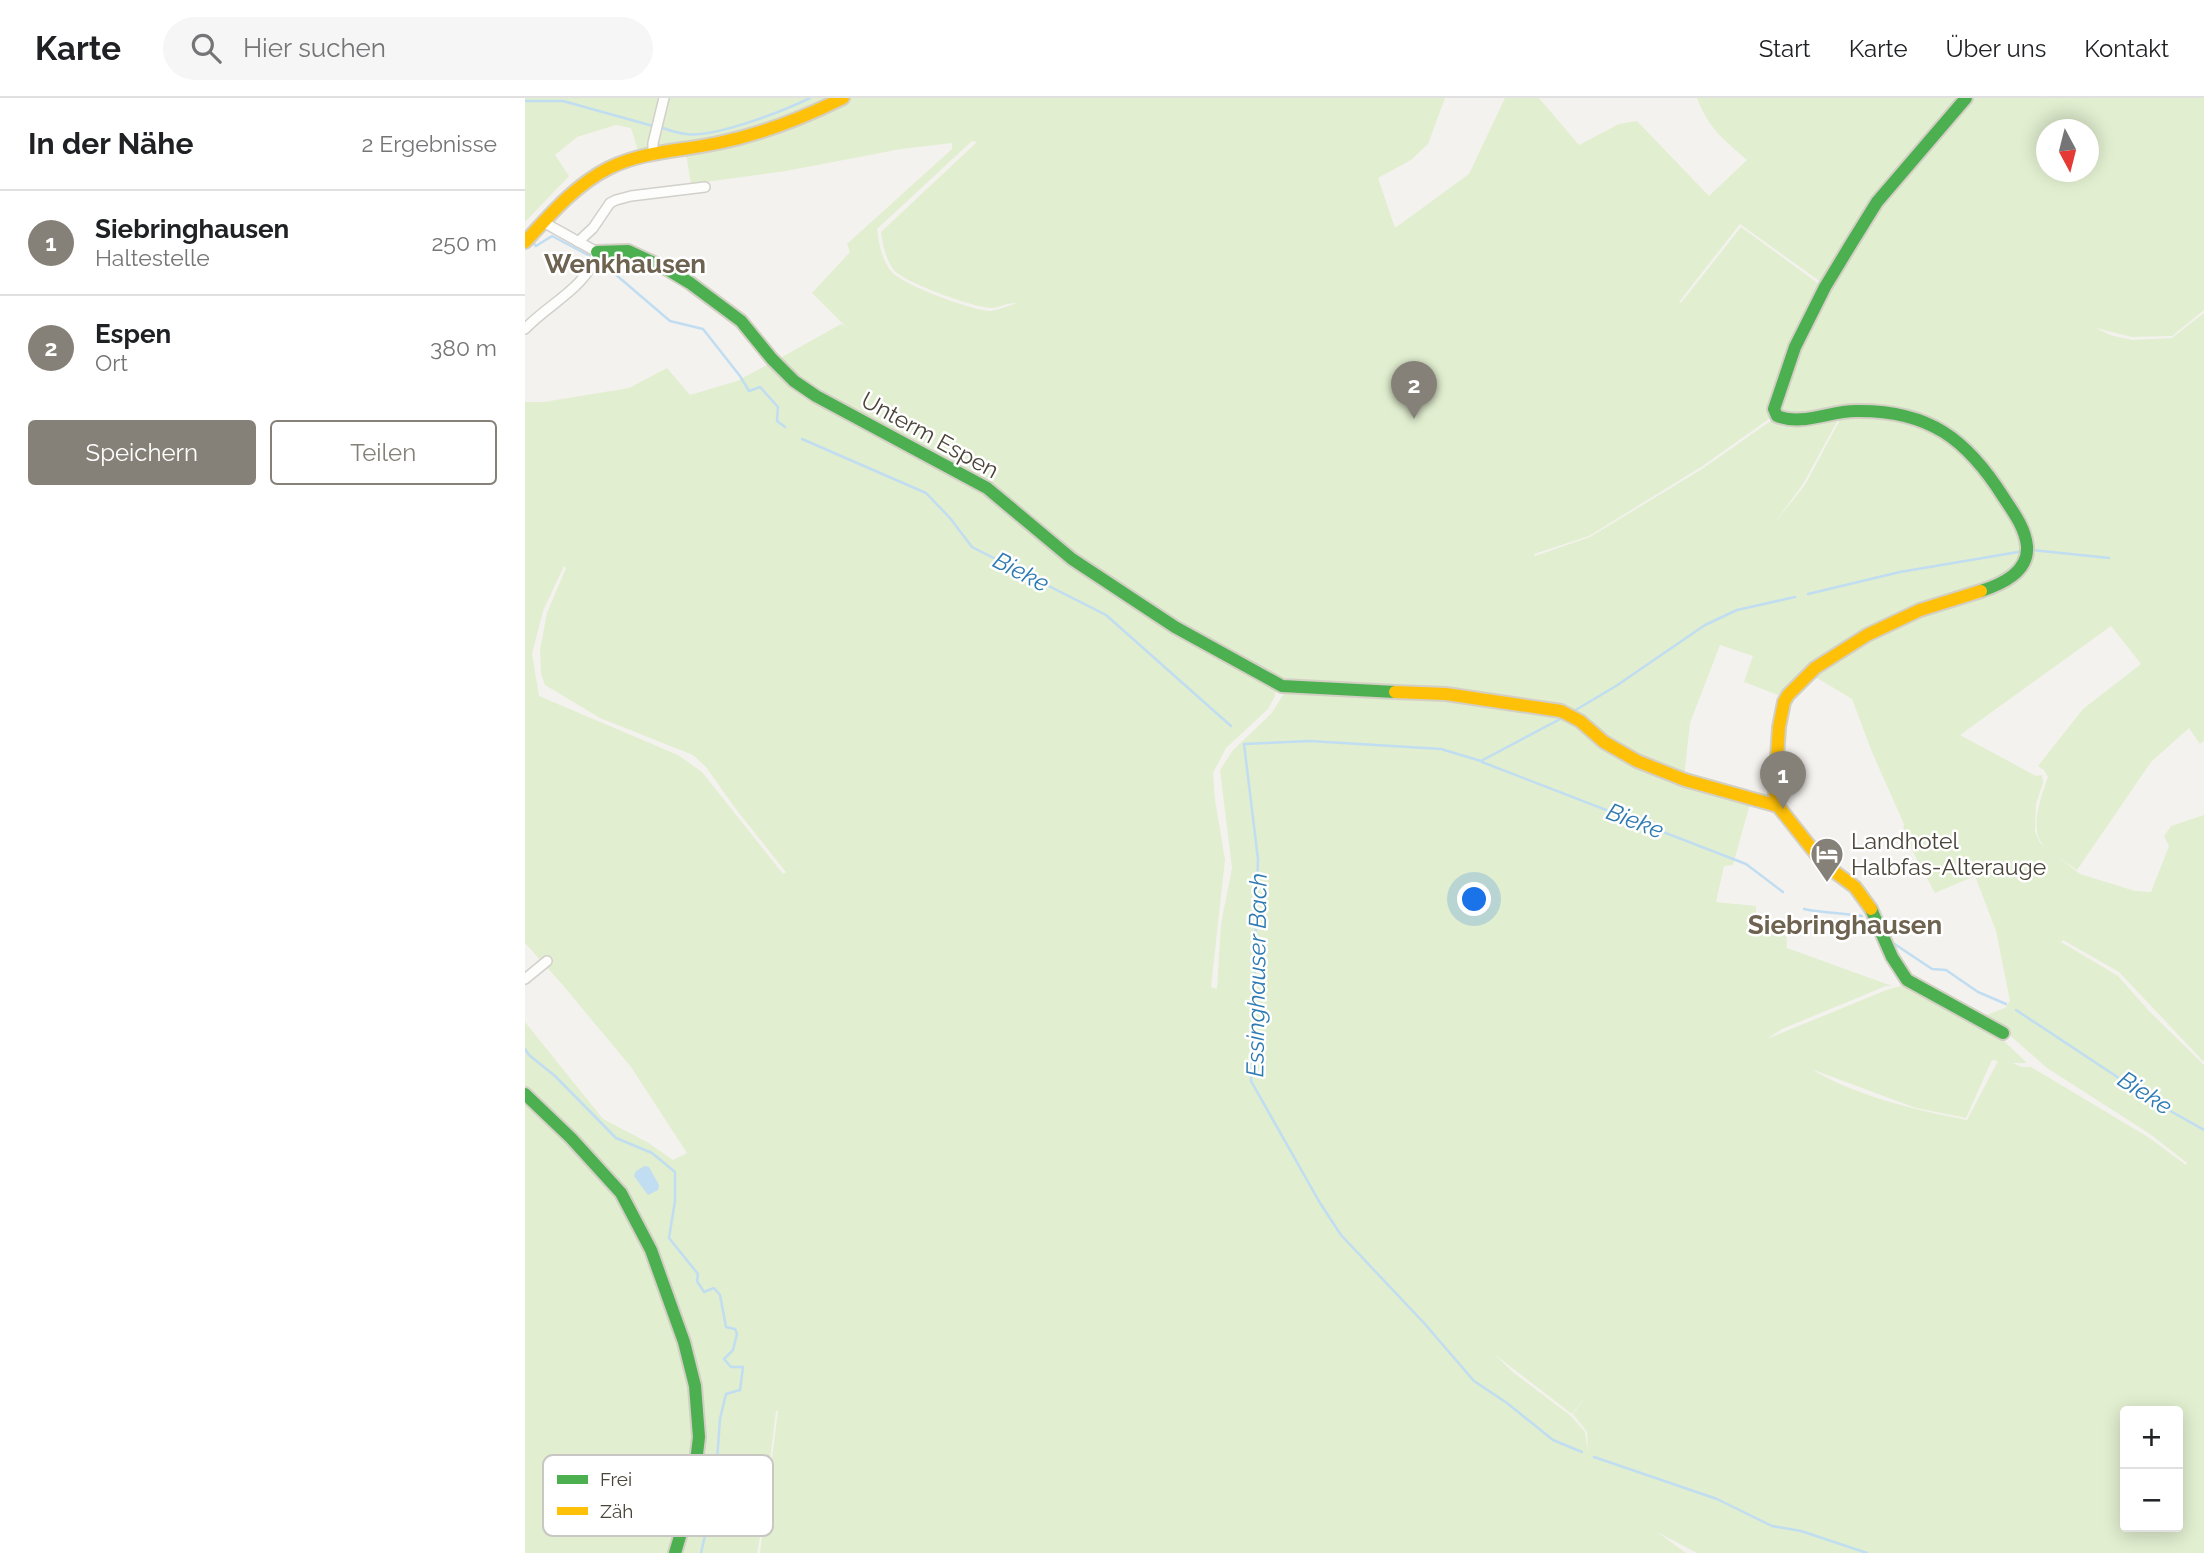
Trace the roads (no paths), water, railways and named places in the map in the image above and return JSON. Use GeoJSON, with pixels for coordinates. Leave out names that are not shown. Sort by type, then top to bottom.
{"type":"FeatureCollection","features":[{"type":"Feature","properties":{"kind":"street"},"geometry":{"type":"LineString","coordinates":[[530,237],[589,180],[626,160],[750,135],[785,124],[843,98]]}},
{"type":"Feature","properties":{"kind":"street"},"geometry":{"type":"LineString","coordinates":[[1966,98],[1877,202],[1857,234],[1825,287],[1795,347],[1774,409],[1777,416],[1789,420],[1844,411],[1878,412],[1911,418],[1946,433],[1972,452],[1995,482],[2022,525],[2027,542],[2026,555],[2022,567],[2005,580],[1969,596],[1923,609],[1875,630],[1827,658],[1786,697],[1782,712],[1775,794],[1778,806],[1825,866],[1855,887],[1872,911],[1892,957],[1907,980],[2003,1032]]}},
{"type":"Feature","properties":{"kind":"street"},"geometry":{"type":"LineString","coordinates":[[653,154],[654,136],[663,103]]}},
{"type":"Feature","properties":{"kind":"street"},"geometry":{"type":"LineString","coordinates":[[578,242],[593,228],[610,203],[631,196],[705,187]]}},
{"type":"Feature","properties":{"kind":"street"},"geometry":{"type":"LineString","coordinates":[[525,329],[538,314],[575,287],[590,272],[597,252],[544,222]]}},
{"type":"Feature","properties":{"kind":"street","name":"Unterm Espen"},"geometry":{"type":"LineString","coordinates":[[597,252],[628,251],[690,283],[741,321],[772,359],[794,381],[816,396],[987,488],[1072,559],[1175,627],[1282,686],[1446,694],[1561,711],[1580,721],[1619,752],[1637,761],[1685,779],[1778,806]]}},
{"type":"Feature","properties":{"kind":"street"},"geometry":{"type":"LineString","coordinates":[[525,979],[547,961]]}},
{"type":"Feature","properties":{"kind":"street"},"geometry":{"type":"LineString","coordinates":[[525,1094],[574,1141],[620,1191],[641,1226],[656,1259],[687,1353],[697,1395],[699,1455]]}},
{"type":"Feature","properties":{"kind":"street"},"geometry":{"type":"LineString","coordinates":[[675,1553],[680,1536]]}},
{"type":"Feature","properties":{"kind":"water"},"geometry":{"type":"Polygon","coordinates":[[[645,1166],[649,1167],[659,1185],[658,1190],[648,1195],[634,1176],[636,1171],[645,1166]]]}},
{"type":"Feature","properties":{"kind":"waterway"},"geometry":{"type":"LineString","coordinates":[[660,127],[686,134],[714,132],[767,116],[810,98]]}},
{"type":"Feature","properties":{"kind":"waterway"},"geometry":{"type":"LineString","coordinates":[[525,101],[563,101],[653,126]]}},
{"type":"Feature","properties":{"kind":"waterway","name":"Bieke"},"geometry":{"type":"LineString","coordinates":[[531,241],[536,246],[552,236],[588,255]]}},
{"type":"Feature","properties":{"kind":"waterway","name":"Bieke"},"geometry":{"type":"LineString","coordinates":[[601,262],[670,321],[703,329],[749,391],[760,387],[778,407],[777,421],[785,427]]}},
{"type":"Feature","properties":{"kind":"waterway","name":"Bieke"},"geometry":{"type":"LineString","coordinates":[[802,439],[926,493],[972,547],[1106,615],[1231,726]]}},
{"type":"Feature","properties":{"kind":"waterway"},"geometry":{"type":"LineString","coordinates":[[2032,550],[2109,558]]}},
{"type":"Feature","properties":{"kind":"waterway"},"geometry":{"type":"LineString","coordinates":[[1808,594],[1900,572],[2018,552]]}},
{"type":"Feature","properties":{"kind":"waterway"},"geometry":{"type":"LineString","coordinates":[[1574,711],[1616,686],[1705,625],[1737,610],[1795,597]]}},
{"type":"Feature","properties":{"kind":"waterway","name":"Essinghauser Bach"},"geometry":{"type":"LineString","coordinates":[[1564,717],[1481,761],[1441,749],[1310,741],[1244,744],[1258,859],[1251,1081],[1341,1235],[1474,1381],[1507,1403],[1553,1440],[1582,1452]]}},
{"type":"Feature","properties":{"kind":"waterway","name":"Bieke"},"geometry":{"type":"LineString","coordinates":[[1482,762],[1746,864],[1783,892]]}},
{"type":"Feature","properties":{"kind":"waterway","name":"Bieke"},"geometry":{"type":"LineString","coordinates":[[1804,909],[1862,916]]}},
{"type":"Feature","properties":{"kind":"waterway","name":"Bieke"},"geometry":{"type":"LineString","coordinates":[[1890,941],[1932,969],[1946,970],[1978,992],[2006,1004]]}},
{"type":"Feature","properties":{"kind":"waterway","name":"Bieke"},"geometry":{"type":"LineString","coordinates":[[2016,1010],[2158,1104],[2204,1130]]}},
{"type":"Feature","properties":{"kind":"waterway"},"geometry":{"type":"LineString","coordinates":[[525,1049],[616,1138],[652,1153],[675,1172],[675,1201],[669,1238],[698,1274],[697,1281],[704,1292],[714,1288],[720,1295],[726,1327],[735,1329],[737,1334],[733,1350],[724,1359],[731,1367],[743,1367],[740,1390],[726,1394],[720,1419],[717,1455]]}},
{"type":"Feature","properties":{"kind":"waterway","name":"Essinghauser Bach"},"geometry":{"type":"LineString","coordinates":[[1594,1457],[1717,1499],[1772,1526],[1801,1531],[1867,1553]]}},
{"type":"Feature","properties":{"kind":"waterway"},"geometry":{"type":"LineString","coordinates":[[701,1553],[705,1536]]}},
{"type":"Feature","properties":{"kind":"place","name":"Espen"},"geometry":{"type":"Point","coordinates":[1414,419]}},
{"type":"Feature","properties":{"kind":"place","name":"Siebringhausen"},"geometry":{"type":"Point","coordinates":[1783,809]}},
{"type":"Feature","properties":{"kind":"place","name":"Landhotel Halbfas-Alterauge"},"geometry":{"type":"Point","coordinates":[1827,884]}},
{"type":"Feature","properties":{"kind":"district","name":"Wenkhausen"},"geometry":{"type":"Point","coordinates":[625,264]}},
{"type":"Feature","properties":{"kind":"district","name":"Siebringhausen"},"geometry":{"type":"Point","coordinates":[1845,925]}}]}
